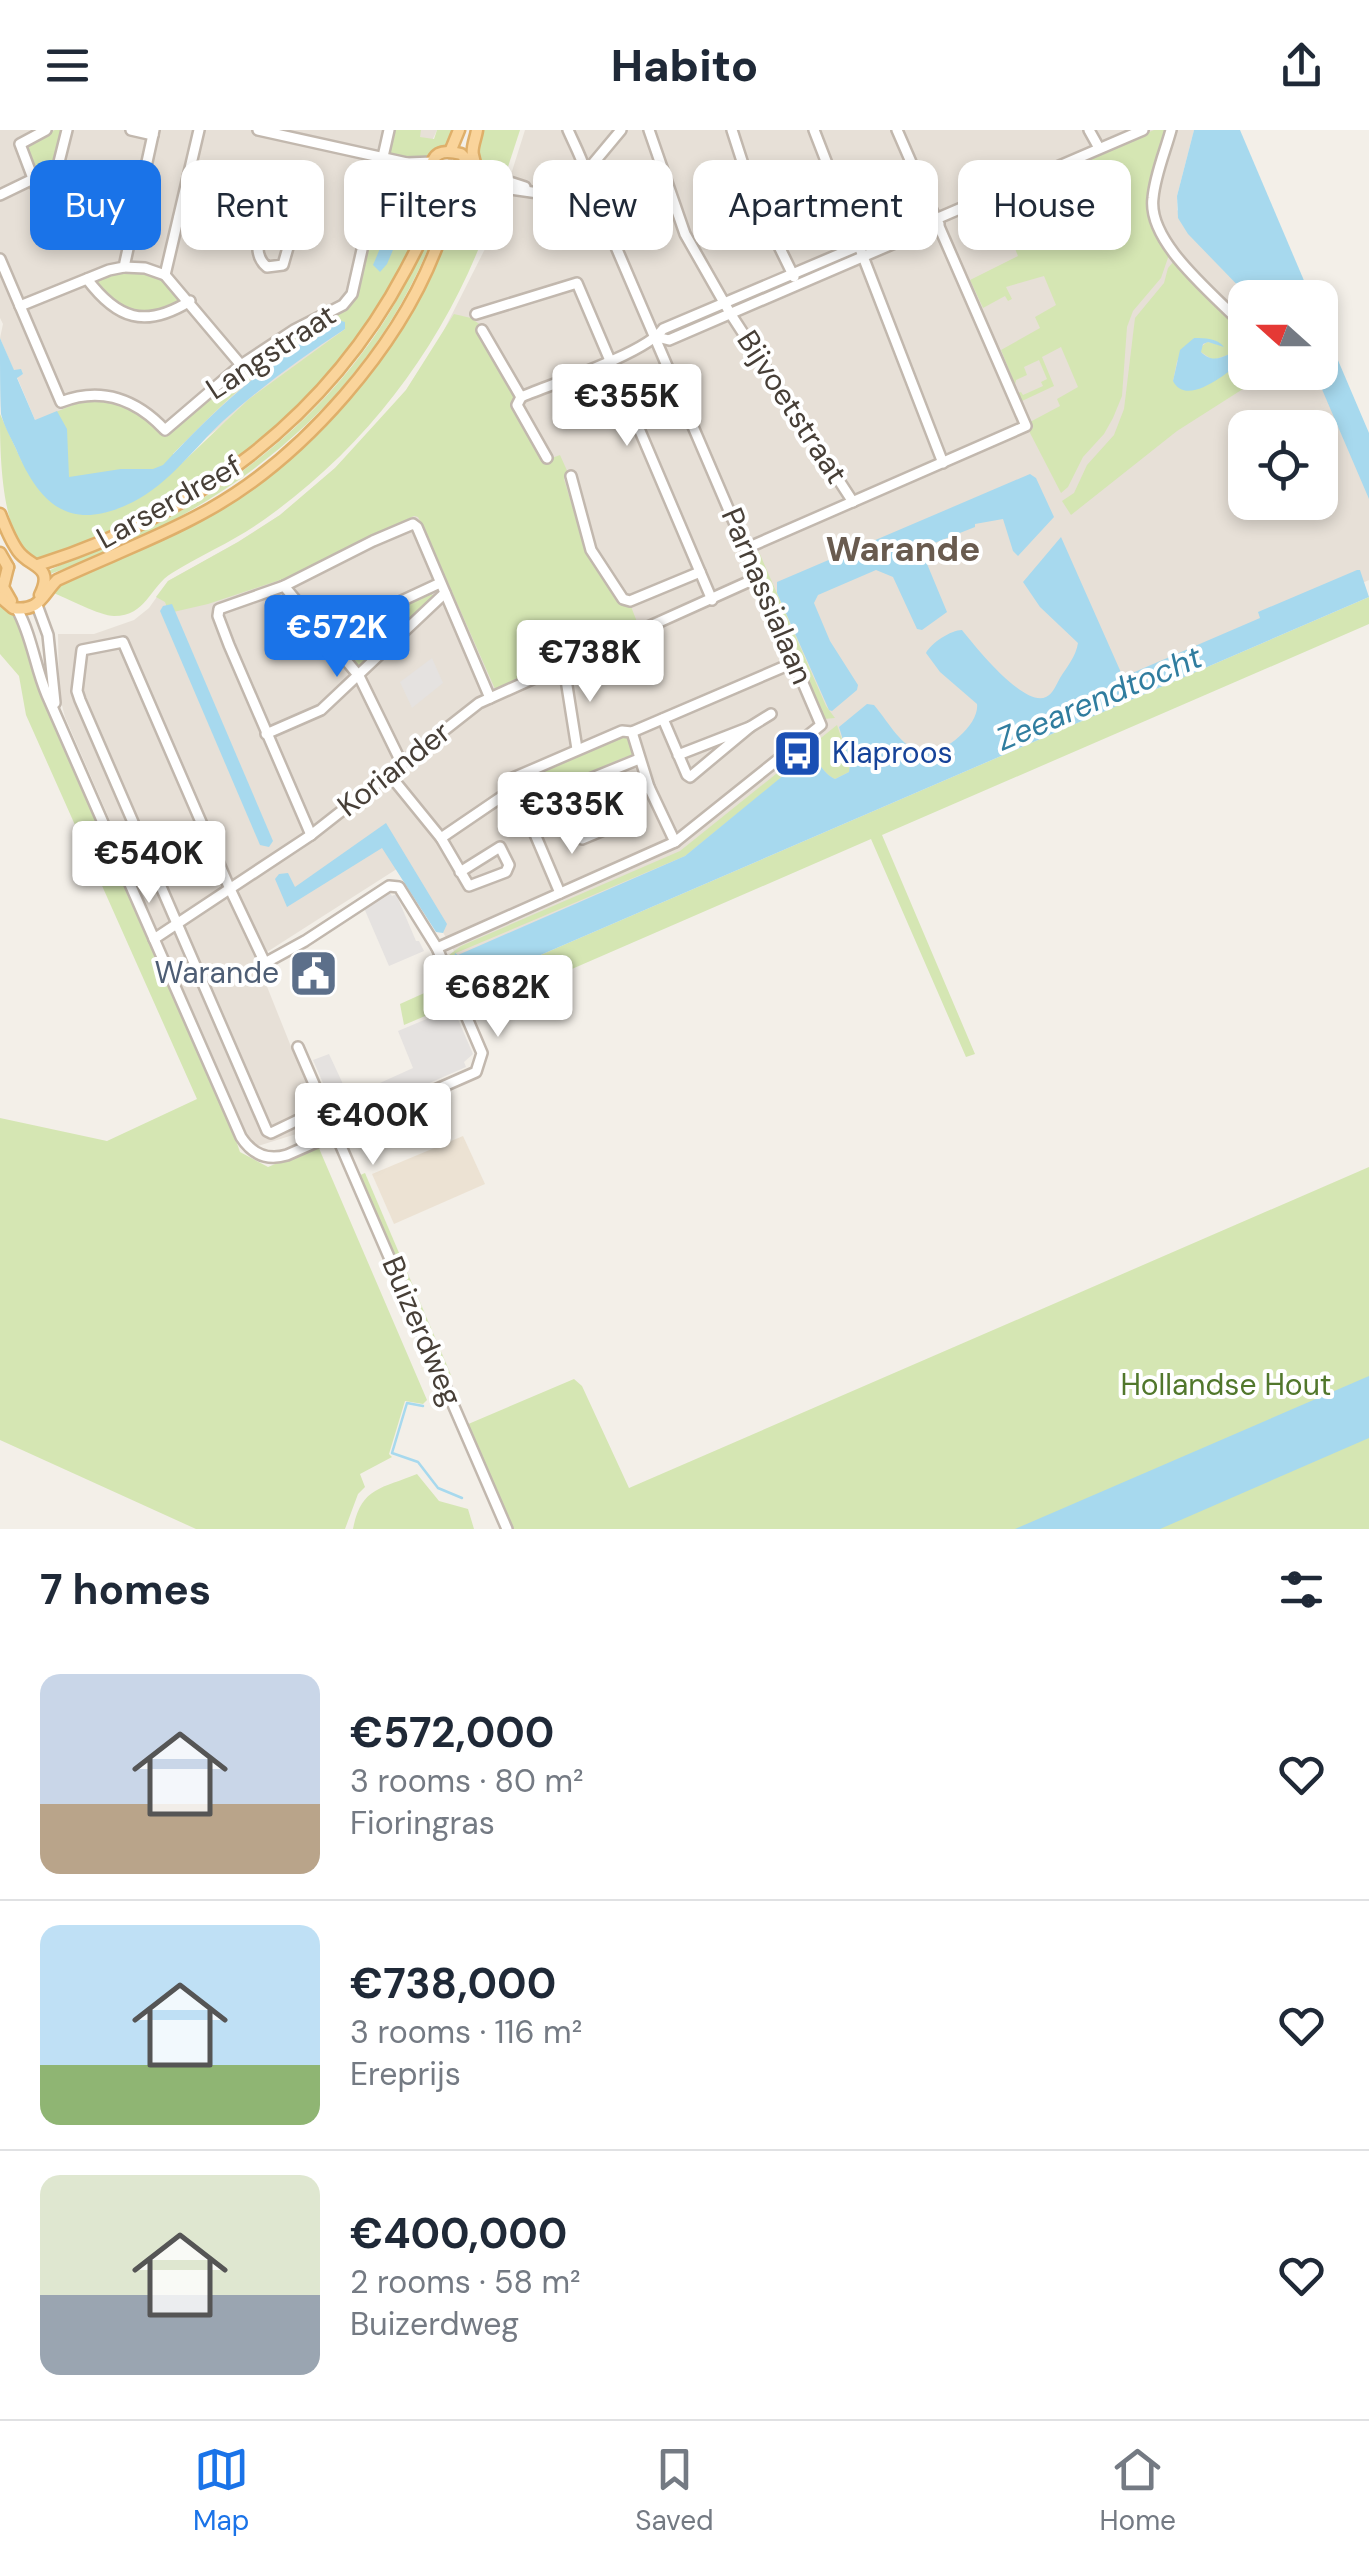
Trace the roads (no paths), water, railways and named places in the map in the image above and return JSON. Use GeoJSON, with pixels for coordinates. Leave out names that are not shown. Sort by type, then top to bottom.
{"type":"FeatureCollection","features":[{"type":"Feature","properties":{"kind":"main road"},"geometry":{"type":"LineString","coordinates":[[450,160],[460,130]]}},
{"type":"Feature","properties":{"kind":"main road"},"geometry":{"type":"LineString","coordinates":[[475,160],[477,130]]}},
{"type":"Feature","properties":{"kind":"main road"},"geometry":{"type":"LineString","coordinates":[[454,152],[464,160]]}},
{"type":"Feature","properties":{"kind":"main road","name":"Larserdreef"},"geometry":{"type":"LineString","coordinates":[[26,571],[84,548],[202,490],[252,456],[337,376],[363,342],[414,250]]}},
{"type":"Feature","properties":{"kind":"main road","name":"Larserdreef"},"geometry":{"type":"LineString","coordinates":[[26,571],[76,571],[150,540],[212,508],[301,439],[360,376],[401,317],[434,250]]}},
{"type":"Feature","properties":{"kind":"main road"},"geometry":{"type":"LineString","coordinates":[[0,514],[20,554],[36,603]]}},
{"type":"Feature","properties":{"kind":"main road"},"geometry":{"type":"LineString","coordinates":[[0,554],[26,571]]}},
{"type":"Feature","properties":{"kind":"main road"},"geometry":{"type":"LineString","coordinates":[[26,571],[2,587],[6,596],[20,604],[36,603]]}},
{"type":"Feature","properties":{"kind":"main road"},"geometry":{"type":"LineString","coordinates":[[0,597],[17,609],[36,603]]}},
{"type":"Feature","properties":{"kind":"street"},"geometry":{"type":"LineString","coordinates":[[30,172],[20,144],[46,130]]}},
{"type":"Feature","properties":{"kind":"street"},"geometry":{"type":"LineString","coordinates":[[60,160],[67,130]]}},
{"type":"Feature","properties":{"kind":"street"},"geometry":{"type":"LineString","coordinates":[[124,266],[154,132],[131,130]]}},
{"type":"Feature","properties":{"kind":"street"},"geometry":{"type":"LineString","coordinates":[[166,275],[199,130]]}},
{"type":"Feature","properties":{"kind":"street"},"geometry":{"type":"LineString","coordinates":[[258,130],[394,160]]}},
{"type":"Feature","properties":{"kind":"street","name":"Langstraat"},"geometry":{"type":"LineString","coordinates":[[20,306],[61,402],[96,394],[116,397],[150,415],[164,430],[241,365],[294,330],[343,305],[352,294],[388,130]]}},
{"type":"Feature","properties":{"kind":"street"},"geometry":{"type":"LineString","coordinates":[[568,130],[581,160]]}},
{"type":"Feature","properties":{"kind":"street"},"geometry":{"type":"LineString","coordinates":[[596,160],[621,130]]}},
{"type":"Feature","properties":{"kind":"street","name":"Bijvoetstraat"},"geometry":{"type":"LineString","coordinates":[[649,130],[685,234],[730,313],[853,502]]}},
{"type":"Feature","properties":{"kind":"street"},"geometry":{"type":"LineString","coordinates":[[732,130],[751,189],[795,279]]}},
{"type":"Feature","properties":{"kind":"street"},"geometry":{"type":"LineString","coordinates":[[814,130],[943,462]]}},
{"type":"Feature","properties":{"kind":"street"},"geometry":{"type":"LineString","coordinates":[[897,130],[910,160]]}},
{"type":"Feature","properties":{"kind":"street"},"geometry":{"type":"LineString","coordinates":[[1089,130],[1099,148]]}},
{"type":"Feature","properties":{"kind":"street"},"geometry":{"type":"LineString","coordinates":[[938,218],[1143,130]]}},
{"type":"Feature","properties":{"kind":"street"},"geometry":{"type":"LineString","coordinates":[[1171,130],[1152,198],[1156,228],[1174,254],[1228,310]]}},
{"type":"Feature","properties":{"kind":"street"},"geometry":{"type":"LineString","coordinates":[[0,195],[30,181]]}},
{"type":"Feature","properties":{"kind":"street"},"geometry":{"type":"LineString","coordinates":[[264,215],[294,216],[283,265],[267,267],[261,262],[259,235],[264,215]]}},
{"type":"Feature","properties":{"kind":"street"},"geometry":{"type":"LineString","coordinates":[[747,548],[1026,426],[938,224]]}},
{"type":"Feature","properties":{"kind":"street","name":"Parnassialaan"},"geometry":{"type":"LineString","coordinates":[[618,250],[820,724],[676,842]]}},
{"type":"Feature","properties":{"kind":"street"},"geometry":{"type":"LineString","coordinates":[[547,458],[517,406],[521,397],[610,360],[657,337],[663,329],[725,302],[862,251]]}},
{"type":"Feature","properties":{"kind":"street"},"geometry":{"type":"LineString","coordinates":[[0,259],[20,306],[124,266],[166,275],[241,365]]}},
{"type":"Feature","properties":{"kind":"street"},"geometry":{"type":"LineString","coordinates":[[88,279],[105,302],[134,317],[161,316],[190,301]]}},
{"type":"Feature","properties":{"kind":"street"},"geometry":{"type":"LineString","coordinates":[[657,337],[669,340],[795,279]]}},
{"type":"Feature","properties":{"kind":"street"},"geometry":{"type":"LineString","coordinates":[[476,314],[577,283],[712,600]]}},
{"type":"Feature","properties":{"kind":"street"},"geometry":{"type":"LineString","coordinates":[[482,330],[521,397]]}},
{"type":"Feature","properties":{"kind":"street"},"geometry":{"type":"LineString","coordinates":[[571,476],[592,550],[623,599],[630,601],[700,572]]}},
{"type":"Feature","properties":{"kind":"street"},"geometry":{"type":"LineString","coordinates":[[311,834],[218,612],[223,607],[284,586],[413,524],[490,698]]}},
{"type":"Feature","properties":{"kind":"street","name":"Koriander"},"geometry":{"type":"LineString","coordinates":[[154,939],[311,834],[490,698],[759,578]]}},
{"type":"Feature","properties":{"kind":"street"},"geometry":{"type":"LineString","coordinates":[[284,586],[359,676],[402,764]]}},
{"type":"Feature","properties":{"kind":"street"},"geometry":{"type":"LineString","coordinates":[[326,636],[443,588]]}},
{"type":"Feature","properties":{"kind":"street"},"geometry":{"type":"LineString","coordinates":[[266,734],[320,710],[359,676],[443,588]]}},
{"type":"Feature","properties":{"kind":"street"},"geometry":{"type":"LineString","coordinates":[[36,603],[48,634],[56,710]]}},
{"type":"Feature","properties":{"kind":"street"},"geometry":{"type":"LineString","coordinates":[[17,609],[32,643],[38,676],[248,1147],[264,1156],[280,1157],[460,1081],[480,1068],[482,1053],[437,948],[399,887],[389,886],[265,962],[123,642],[82,650],[77,691],[267,1131],[271,1133],[325,1107]]}},
{"type":"Feature","properties":{"kind":"street"},"geometry":{"type":"LineString","coordinates":[[639,759],[523,806],[517,805],[510,790],[512,778],[795,662]]}},
{"type":"Feature","properties":{"kind":"street"},"geometry":{"type":"LineString","coordinates":[[564,667],[578,749]]}},
{"type":"Feature","properties":{"kind":"street"},"geometry":{"type":"LineString","coordinates":[[678,755],[771,714]]}},
{"type":"Feature","properties":{"kind":"street"},"geometry":{"type":"LineString","coordinates":[[663,719],[687,775],[694,776],[750,726]]}},
{"type":"Feature","properties":{"kind":"street"},"geometry":{"type":"LineString","coordinates":[[437,948],[676,842],[649,788],[632,732]]}},
{"type":"Feature","properties":{"kind":"street"},"geometry":{"type":"LineString","coordinates":[[389,774],[441,838],[460,872],[469,886],[506,872],[510,865],[502,848],[494,848],[460,872]]}},
{"type":"Feature","properties":{"kind":"street"},"geometry":{"type":"LineString","coordinates":[[615,803],[620,816],[618,824],[582,839],[576,836],[572,828],[575,820],[649,788]]}},
{"type":"Feature","properties":{"kind":"street"},"geometry":{"type":"LineString","coordinates":[[441,838],[510,790]]}},
{"type":"Feature","properties":{"kind":"street"},"geometry":{"type":"LineString","coordinates":[[523,806],[560,893]]}},
{"type":"Feature","properties":{"kind":"street","name":"Buizerdweg"},"geometry":{"type":"LineString","coordinates":[[298,1047],[507,1529]]}},
{"type":"Feature","properties":{"kind":"water"},"geometry":{"type":"Polygon","coordinates":[[[1194,130],[1240,130],[1304,280],[1233,280],[1188,234],[1178,218],[1177,196],[1194,130]]]}},
{"type":"Feature","properties":{"kind":"water"},"geometry":{"type":"Polygon","coordinates":[[[379,250],[393,250],[380,272],[373,265],[379,250]]]}},
{"type":"Feature","properties":{"kind":"water"},"geometry":{"type":"Polygon","coordinates":[[[338,320],[345,322],[345,329],[237,408],[159,485],[111,511],[75,514],[47,499],[25,469],[1,414],[0,338],[14,370],[21,369],[23,374],[17,378],[35,420],[57,411],[67,429],[69,477],[121,469],[153,469],[163,465],[267,367],[338,320]]]}},
{"type":"Feature","properties":{"kind":"water"},"geometry":{"type":"Polygon","coordinates":[[[1194,338],[1214,340],[1224,347],[1208,342],[1201,352],[1212,358],[1228,354],[1228,373],[1197,389],[1179,388],[1173,381],[1180,350],[1194,338]]]}},
{"type":"Feature","properties":{"kind":"water"},"geometry":{"type":"Polygon","coordinates":[[[1338,360],[1369,433],[1369,499],[1338,427],[1338,410],[1331,410],[1322,390],[1338,390],[1338,360]]]}},
{"type":"Feature","properties":{"kind":"water"},"geometry":{"type":"Polygon","coordinates":[[[1030,474],[1036,478],[1054,517],[1018,556],[1003,519],[975,524],[927,546],[925,559],[947,612],[922,630],[917,629],[893,577],[876,570],[818,595],[814,603],[830,641],[858,685],[857,690],[829,710],[777,593],[777,582],[1030,474]]]}},
{"type":"Feature","properties":{"kind":"water","name":"Zeearendtocht"},"geometry":{"type":"Polygon","coordinates":[[[1061,537],[1123,677],[1260,618],[1258,612],[1357,570],[1369,597],[471,985],[464,984],[453,962],[455,953],[458,955],[685,856],[807,756],[835,779],[849,772],[839,727],[867,704],[874,705],[899,737],[917,751],[936,751],[956,739],[972,722],[977,704],[940,672],[926,653],[947,635],[962,630],[1013,685],[1037,698],[1048,696],[1078,643],[1040,607],[1023,582],[1061,537]]]}},
{"type":"Feature","properties":{"kind":"water"},"geometry":{"type":"Polygon","coordinates":[[[172,604],[273,841],[269,847],[260,845],[160,611],[172,604]]]}},
{"type":"Feature","properties":{"kind":"water"},"geometry":{"type":"Polygon","coordinates":[[[386,823],[447,924],[443,933],[436,932],[382,848],[287,907],[275,879],[279,874],[288,873],[295,887],[386,823]]]}},
{"type":"Feature","properties":{"kind":"water"},"geometry":{"type":"Polygon","coordinates":[[[1369,1376],[1369,1438],[1160,1529],[1015,1529],[1369,1376]]]}},
{"type":"Feature","properties":{"kind":"waterway"},"geometry":{"type":"LineString","coordinates":[[423,1406],[407,1403],[392,1453],[418,1462],[438,1488],[462,1498]]}},
{"type":"Feature","properties":{"kind":"place","name":"Klaproos"},"geometry":{"type":"Point","coordinates":[797,753]}},
{"type":"Feature","properties":{"kind":"place","name":"Warande"},"geometry":{"type":"Point","coordinates":[314,973]}},
{"type":"Feature","properties":{"kind":"district","name":"Warande"},"geometry":{"type":"Point","coordinates":[903,549]}},
{"type":"Feature","properties":{"kind":"park label","name":"Hollandse Hout"},"geometry":{"type":"Point","coordinates":[1226,1385]}}]}
